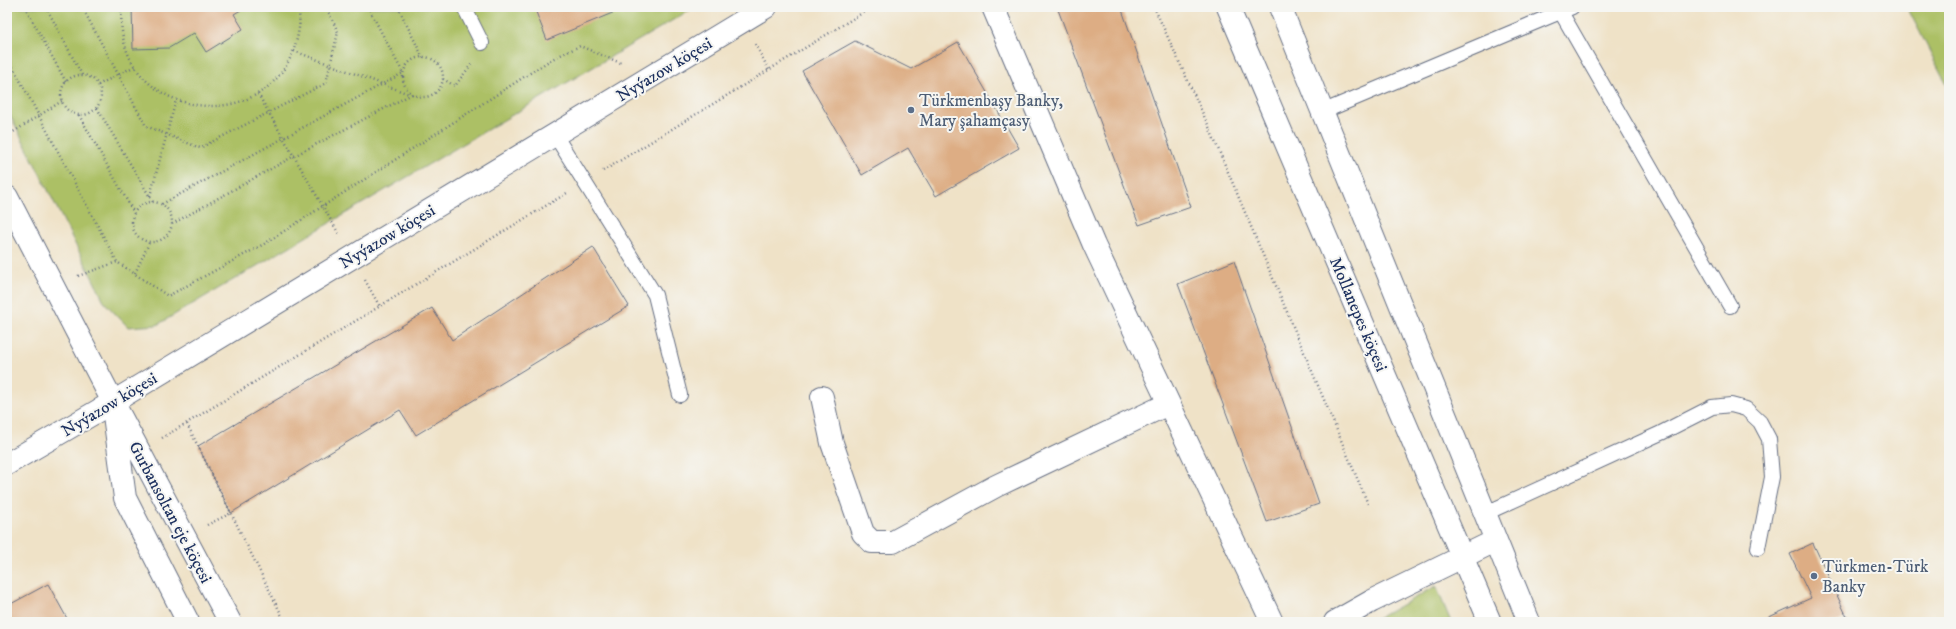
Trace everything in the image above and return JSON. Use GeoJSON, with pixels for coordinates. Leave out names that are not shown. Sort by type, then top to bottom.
{"type":"FeatureCollection","features":[{"type":"Feature","properties":{"kind":"street","name":"Nyýazow köçesi"},"geometry":{"type":"LineString","coordinates":[[7,464],[113,402],[765,7]]}},
{"type":"Feature","properties":{"kind":"street"},"geometry":{"type":"LineString","coordinates":[[993,7],[1094,245],[1272,622]]}},
{"type":"Feature","properties":{"kind":"street","name":"Mollanepes köçesi"},"geometry":{"type":"LineString","coordinates":[[1228,7],[1490,622]]}},
{"type":"Feature","properties":{"kind":"street"},"geometry":{"type":"LineString","coordinates":[[1280,7],[1529,622]]}},
{"type":"Feature","properties":{"kind":"street","name":"Gurbansoltan eje köçesi"},"geometry":{"type":"LineString","coordinates":[[7,197],[113,402],[230,622]]}},
{"type":"Feature","properties":{"kind":"street"},"geometry":{"type":"LineString","coordinates":[[822,396],[832,443],[863,533],[872,542],[894,542],[996,486],[1168,404]]}},
{"type":"Feature","properties":{"kind":"street","name":"Gurbansoltan eje köçesi"},"geometry":{"type":"LineString","coordinates":[[113,402],[125,498],[188,622]]}},
{"type":"Feature","properties":{"kind":"street"},"geometry":{"type":"LineString","coordinates":[[1335,622],[1372,601],[1495,541]]}},
{"type":"Feature","properties":{"kind":"lane"},"geometry":{"type":"LineString","coordinates":[[464,7],[482,43]]}},
{"type":"Feature","properties":{"kind":"lane"},"geometry":{"type":"LineString","coordinates":[[1322,112],[1563,9],[1730,306]]}},
{"type":"Feature","properties":{"kind":"lane"},"geometry":{"type":"LineString","coordinates":[[555,135],[656,295],[680,395]]}},
{"type":"Feature","properties":{"kind":"lane"},"geometry":{"type":"LineString","coordinates":[[1484,514],[1661,433],[1712,407],[1731,405],[1746,409],[1760,422],[1769,439],[1772,477],[1758,548]]}},
{"type":"Feature","properties":{"kind":"path"},"geometry":{"type":"LineString","coordinates":[[25,7],[66,82]]}},
{"type":"Feature","properties":{"kind":"path"},"geometry":{"type":"LineString","coordinates":[[46,7],[82,75]]}},
{"type":"Feature","properties":{"kind":"path"},"geometry":{"type":"LineString","coordinates":[[84,7],[83,10],[146,126],[200,148],[326,83],[338,32],[326,7]]}},
{"type":"Feature","properties":{"kind":"path"},"geometry":{"type":"LineString","coordinates":[[122,7],[121,19],[125,43],[135,66],[146,80],[160,92],[176,100],[196,106],[218,107],[238,103],[258,94],[273,82],[285,68],[294,51],[300,28],[299,7]]}},
{"type":"Feature","properties":{"kind":"path"},"geometry":{"type":"LineString","coordinates":[[368,7],[403,74],[404,85],[411,94]]}},
{"type":"Feature","properties":{"kind":"path"},"geometry":{"type":"LineString","coordinates":[[398,7],[423,58]]}},
{"type":"Feature","properties":{"kind":"path"},"geometry":{"type":"LineString","coordinates":[[139,451],[187,424],[872,7]]}},
{"type":"Feature","properties":{"kind":"path"},"geometry":{"type":"LineString","coordinates":[[1154,7],[1209,127],[1368,504]]}},
{"type":"Feature","properties":{"kind":"path"},"geometry":{"type":"LineString","coordinates":[[443,79],[455,86],[469,69],[482,43]]}},
{"type":"Feature","properties":{"kind":"path"},"geometry":{"type":"LineString","coordinates":[[7,56],[116,262],[168,296],[264,244],[552,59],[580,46],[652,76]]}},
{"type":"Feature","properties":{"kind":"path"},"geometry":{"type":"LineString","coordinates":[[162,204],[284,140],[384,85],[403,74],[408,64],[418,58],[430,59],[440,67],[443,79],[441,86],[432,95],[425,97],[384,85],[294,51]]}},
{"type":"Feature","properties":{"kind":"path"},"geometry":{"type":"LineString","coordinates":[[98,85],[135,66]]}},
{"type":"Feature","properties":{"kind":"path"},"geometry":{"type":"LineString","coordinates":[[76,75],[82,75],[94,80],[98,85],[101,97],[97,108],[86,115],[79,115],[69,111],[62,101],[61,91],[66,82],[76,75]]}},
{"type":"Feature","properties":{"kind":"path"},"geometry":{"type":"LineString","coordinates":[[258,94],[380,307]]}},
{"type":"Feature","properties":{"kind":"path"},"geometry":{"type":"LineString","coordinates":[[172,224],[294,156],[411,94]]}},
{"type":"Feature","properties":{"kind":"path"},"geometry":{"type":"LineString","coordinates":[[150,197],[176,100]]}},
{"type":"Feature","properties":{"kind":"path"},"geometry":{"type":"LineString","coordinates":[[7,136],[62,101]]}},
{"type":"Feature","properties":{"kind":"path"},"geometry":{"type":"LineString","coordinates":[[97,108],[153,202]]}},
{"type":"Feature","properties":{"kind":"path"},"geometry":{"type":"LineString","coordinates":[[79,115],[134,213]]}},
{"type":"Feature","properties":{"kind":"path"},"geometry":{"type":"LineString","coordinates":[[153,202],[162,204],[170,213],[172,224],[170,230],[162,239],[150,241],[144,240],[134,231],[132,225],[134,213],[142,204],[153,202]]}},
{"type":"Feature","properties":{"kind":"path"},"geometry":{"type":"LineString","coordinates":[[134,273],[150,241]]}},
{"type":"Feature","properties":{"kind":"path"},"geometry":{"type":"LineString","coordinates":[[53,286],[116,262]]}},
{"type":"Feature","properties":{"kind":"path"},"geometry":{"type":"LineString","coordinates":[[187,424],[285,622]]}},
{"type":"Feature","properties":{"kind":"green space"},"geometry":{"type":"Polygon","coordinates":[[[7,7],[695,7],[157,325],[128,327],[105,303],[7,109],[7,7]]]}},
{"type":"Feature","properties":{"kind":"green space"},"geometry":{"type":"Polygon","coordinates":[[[1907,7],[1949,7],[1949,89],[1907,7]]]}},
{"type":"Feature","properties":{"kind":"green space"},"geometry":{"type":"Polygon","coordinates":[[[1436,586],[1451,622],[1371,622],[1436,586]]]}},
{"type":"Feature","properties":{"kind":"building"},"geometry":{"type":"Polygon","coordinates":[[[132,7],[246,7],[234,14],[243,29],[206,52],[194,33],[169,48],[133,49],[132,7]]]}},
{"type":"Feature","properties":{"kind":"building"},"geometry":{"type":"Polygon","coordinates":[[[534,7],[627,7],[547,40],[534,7]]]}},
{"type":"Feature","properties":{"kind":"building"},"geometry":{"type":"Polygon","coordinates":[[[1057,7],[1121,7],[1191,207],[1139,225],[1057,7]]]}},
{"type":"Feature","properties":{"kind":"building","name":"Türkmenbaşy Banky, Mary şahamçasy"},"geometry":{"type":"Polygon","coordinates":[[[855,41],[911,69],[958,42],[1019,148],[936,196],[908,148],[862,175],[802,71],[855,41]]]}},
{"type":"Feature","properties":{"kind":"building"},"geometry":{"type":"Polygon","coordinates":[[[593,247],[629,306],[416,435],[400,410],[231,513],[198,446],[432,308],[452,340],[593,247]]]}},
{"type":"Feature","properties":{"kind":"building"},"geometry":{"type":"Polygon","coordinates":[[[1234,261],[1319,504],[1267,522],[1178,284],[1234,261]]]}},
{"type":"Feature","properties":{"kind":"building","name":"Türkmen-Türk Banky"},"geometry":{"type":"Polygon","coordinates":[[[1813,543],[1847,617],[1836,622],[1758,622],[1811,598],[1790,554],[1813,543]]]}},
{"type":"Feature","properties":{"kind":"building"},"geometry":{"type":"Polygon","coordinates":[[[48,584],[69,622],[7,622],[7,606],[48,584]]]}},
{"type":"Feature","properties":{"kind":"place","name":"Türkmenbaşy Banky, Mary şahamçasy"},"geometry":{"type":"Point","coordinates":[911,110]}},
{"type":"Feature","properties":{"kind":"place","name":"Türkmen-Türk Banky"},"geometry":{"type":"Point","coordinates":[1814,576]}}]}
